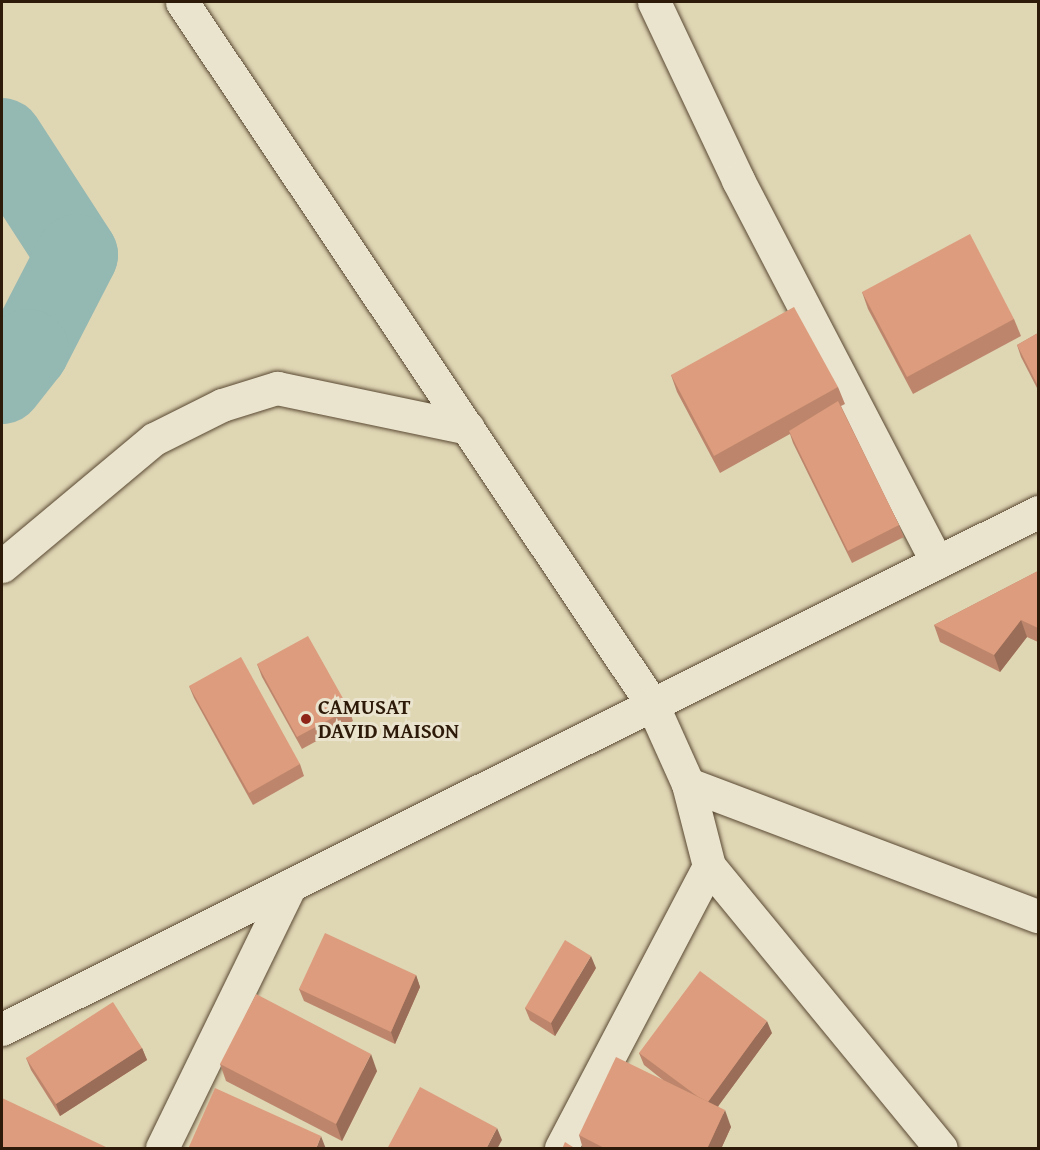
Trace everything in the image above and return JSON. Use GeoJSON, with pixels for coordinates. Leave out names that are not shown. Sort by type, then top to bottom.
{"type":"FeatureCollection","features":[{"type":"Feature","properties":{"kind":"street"},"geometry":{"type":"LineString","coordinates":[[182,2],[652,704],[688,784],[709,866],[928,1142]]}},
{"type":"Feature","properties":{"kind":"street"},"geometry":{"type":"LineString","coordinates":[[654,2],[738,180],[937,562]]}},
{"type":"Feature","properties":{"kind":"street"},"geometry":{"type":"LineString","coordinates":[[2,566],[154,439],[222,405],[277,388],[468,428]]}},
{"type":"Feature","properties":{"kind":"street"},"geometry":{"type":"LineString","coordinates":[[2,1029],[1038,512]]}},
{"type":"Feature","properties":{"kind":"street"},"geometry":{"type":"LineString","coordinates":[[688,784],[1038,916]]}},
{"type":"Feature","properties":{"kind":"street"},"geometry":{"type":"LineString","coordinates":[[561,1149],[709,866]]}},
{"type":"Feature","properties":{"kind":"street"},"geometry":{"type":"LineString","coordinates":[[162,1149],[290,885]]}},
{"type":"Feature","properties":{"kind":"building"},"geometry":{"type":"Polygon","coordinates":[[[970,234],[1014,319],[907,377],[862,292],[970,234]]]}},
{"type":"Feature","properties":{"kind":"building"},"geometry":{"type":"Polygon","coordinates":[[[794,307],[838,387],[714,456],[671,375],[794,307]]]}},
{"type":"Feature","properties":{"kind":"building"},"geometry":{"type":"Polygon","coordinates":[[[1038,333],[1038,386],[1017,345],[1038,333]]]}},
{"type":"Feature","properties":{"kind":"building"},"geometry":{"type":"Polygon","coordinates":[[[838,401],[899,525],[848,551],[789,431],[838,401]]]}},
{"type":"Feature","properties":{"kind":"building"},"geometry":{"type":"Polygon","coordinates":[[[1038,571],[1038,628],[1021,620],[994,655],[934,625],[1038,571]]]}},
{"type":"Feature","properties":{"kind":"building"},"geometry":{"type":"Polygon","coordinates":[[[308,636],[349,709],[297,737],[257,664],[308,636]]]}},
{"type":"Feature","properties":{"kind":"building"},"geometry":{"type":"Polygon","coordinates":[[[241,657],[300,764],[249,793],[189,686],[241,657]]]}},
{"type":"Feature","properties":{"kind":"building"},"geometry":{"type":"Polygon","coordinates":[[[325,933],[416,975],[391,1032],[299,989],[325,933]]]}},
{"type":"Feature","properties":{"kind":"building"},"geometry":{"type":"Polygon","coordinates":[[[565,940],[591,956],[551,1023],[525,1008],[565,940]]]}},
{"type":"Feature","properties":{"kind":"building"},"geometry":{"type":"Polygon","coordinates":[[[700,971],[767,1021],[708,1102],[639,1053],[700,971]]]}},
{"type":"Feature","properties":{"kind":"building"},"geometry":{"type":"Polygon","coordinates":[[[256,994],[371,1054],[336,1124],[220,1064],[256,994]]]}},
{"type":"Feature","properties":{"kind":"building"},"geometry":{"type":"Polygon","coordinates":[[[113,1002],[142,1048],[56,1104],[26,1058],[113,1002]]]}},
{"type":"Feature","properties":{"kind":"building"},"geometry":{"type":"Polygon","coordinates":[[[616,1057],[725,1110],[707,1149],[606,1149],[579,1135],[616,1057]]]}},
{"type":"Feature","properties":{"kind":"building"},"geometry":{"type":"Polygon","coordinates":[[[420,1087],[497,1128],[486,1149],[387,1149],[420,1087]]]}},
{"type":"Feature","properties":{"kind":"building"},"geometry":{"type":"Polygon","coordinates":[[[215,1088],[321,1136],[316,1149],[188,1149],[215,1088]]]}},
{"type":"Feature","properties":{"kind":"building"},"geometry":{"type":"Polygon","coordinates":[[[2,1098],[108,1148],[108,1149],[2,1149],[2,1098]]]}},
{"type":"Feature","properties":{"kind":"building"},"geometry":{"type":"Polygon","coordinates":[[[565,1142],[576,1149],[562,1149],[565,1142]]]}},
{"type":"Feature","properties":{"kind":"waterway"},"geometry":{"type":"LineString","coordinates":[[2,139],[77,255],[28,350],[2,383]]}},
{"type":"Feature","properties":{"kind":"place","name":"CAMUSAT DAVID MAISON"},"geometry":{"type":"Point","coordinates":[306,719]}}]}
